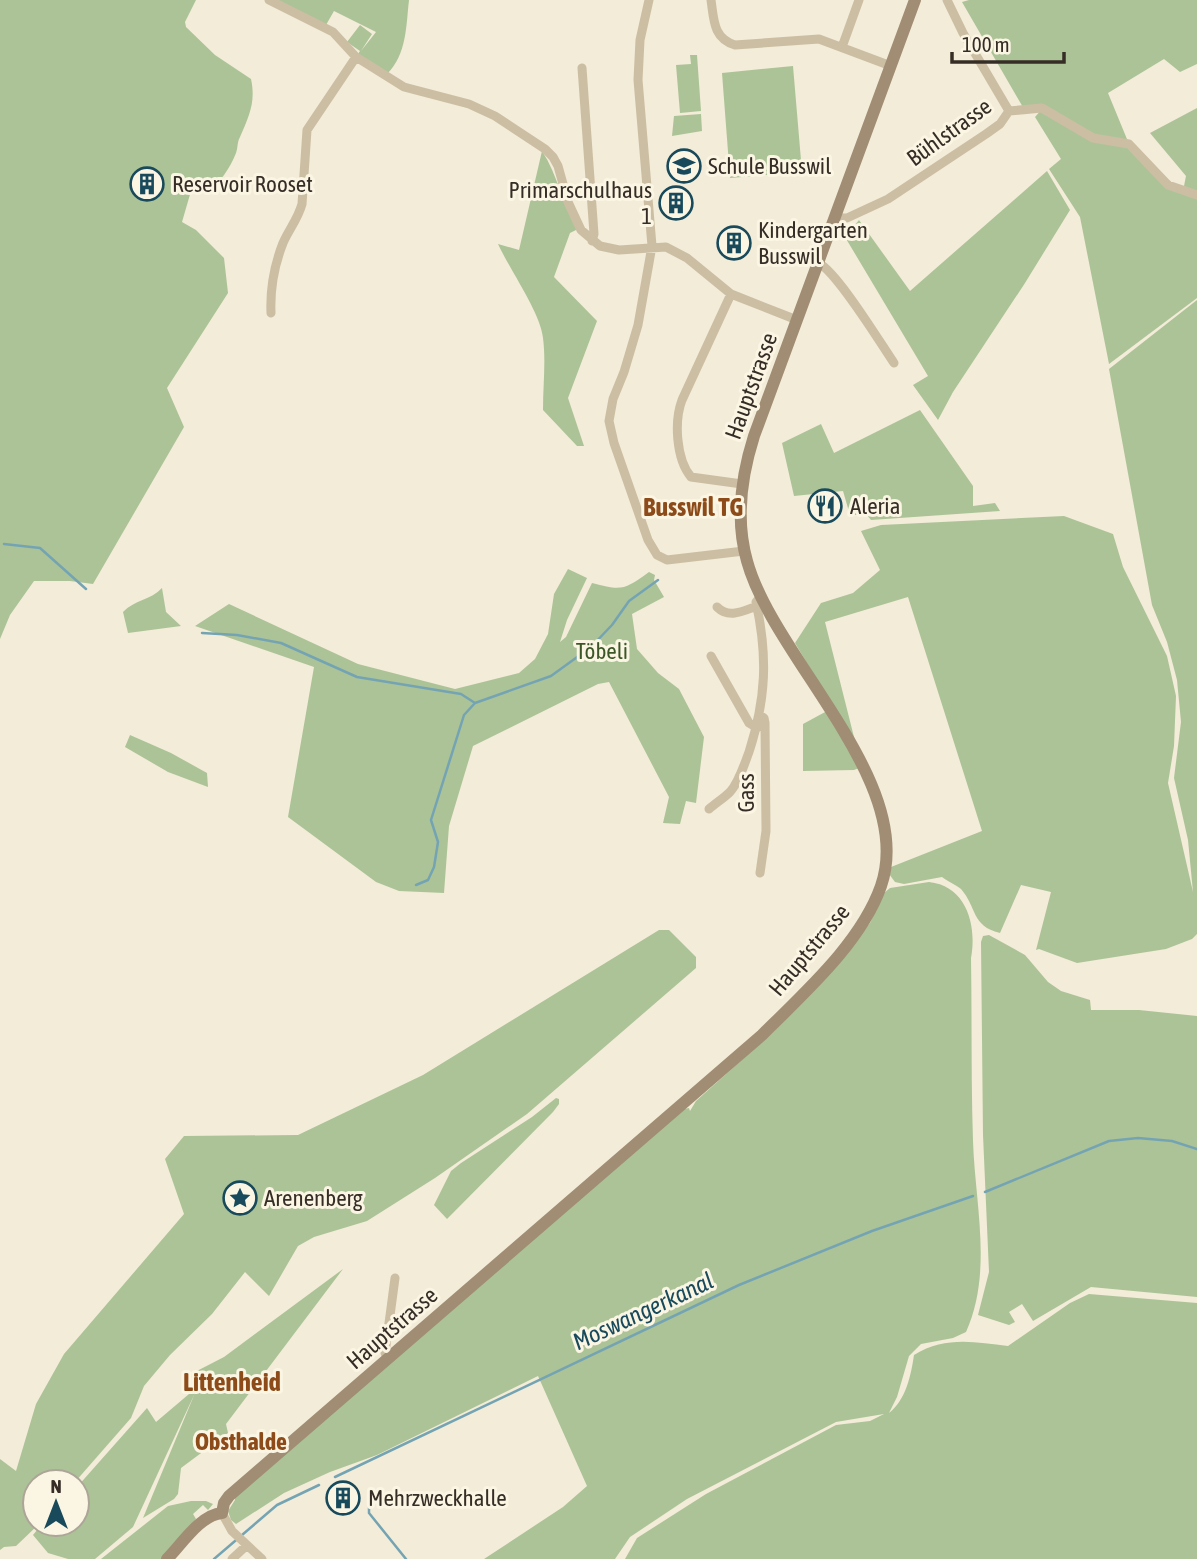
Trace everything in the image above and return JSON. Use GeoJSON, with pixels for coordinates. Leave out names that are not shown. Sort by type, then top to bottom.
{"type":"FeatureCollection","features":[{"type":"Feature","properties":{"kind":"street"},"geometry":{"type":"LineString","coordinates":[[270,0],[333,32],[356,57],[404,88],[454,99],[486,112],[545,149],[558,166],[574,218],[581,230],[592,240],[606,248],[619,250],[666,247],[687,258],[731,293],[797,320]]}},
{"type":"Feature","properties":{"kind":"street"},"geometry":{"type":"LineString","coordinates":[[649,0],[640,40],[638,80],[652,246],[638,325],[610,411],[611,433],[648,540],[657,555],[667,560],[744,551]]}},
{"type":"Feature","properties":{"kind":"street"},"geometry":{"type":"LineString","coordinates":[[711,0],[717,33],[728,43],[735,45],[814,38],[891,66]]}},
{"type":"Feature","properties":{"kind":"street"},"geometry":{"type":"LineString","coordinates":[[842,47],[859,0]]}},
{"type":"Feature","properties":{"kind":"street","name":"Hauptstrasse"},"geometry":{"type":"LineString","coordinates":[[222,1513],[229,1496],[762,1035],[832,961],[854,934],[876,897],[884,873],[887,848],[881,814],[868,779],[844,731],[758,601],[744,551],[740,522],[742,484],[754,436],[915,0]]}},
{"type":"Feature","properties":{"kind":"street","name":"Bühlstrasse"},"geometry":{"type":"LineString","coordinates":[[835,218],[848,218],[888,199],[1000,124],[1009,111],[963,33],[947,0]]}},
{"type":"Feature","properties":{"kind":"street"},"geometry":{"type":"LineString","coordinates":[[271,313],[270,288],[283,243],[299,215],[302,204],[304,138],[356,57]]}},
{"type":"Feature","properties":{"kind":"street"},"geometry":{"type":"LineString","coordinates":[[582,68],[594,234],[592,240]]}},
{"type":"Feature","properties":{"kind":"street"},"geometry":{"type":"LineString","coordinates":[[1009,111],[1042,108],[1093,138],[1129,144],[1168,185],[1197,195]]}},
{"type":"Feature","properties":{"kind":"street"},"geometry":{"type":"LineString","coordinates":[[818,263],[824,265],[838,282],[894,363]]}},
{"type":"Feature","properties":{"kind":"street"},"geometry":{"type":"LineString","coordinates":[[731,293],[677,412],[676,426],[685,465],[691,477],[742,484]]}},
{"type":"Feature","properties":{"kind":"street"},"geometry":{"type":"LineString","coordinates":[[709,809],[735,785],[757,728],[764,695],[764,658],[758,601],[732,614],[725,614],[717,607]]}},
{"type":"Feature","properties":{"kind":"street"},"geometry":{"type":"LineString","coordinates":[[711,656],[749,723],[757,728]]}},
{"type":"Feature","properties":{"kind":"street","name":"Gass"},"geometry":{"type":"LineString","coordinates":[[760,715],[765,723],[766,831],[760,873]]}},
{"type":"Feature","properties":{"kind":"street"},"geometry":{"type":"LineString","coordinates":[[388,1359],[385,1353],[396,1278]]}},
{"type":"Feature","properties":{"kind":"street"},"geometry":{"type":"LineString","coordinates":[[167,1559],[204,1520],[222,1513],[232,1531],[262,1559]]}},
{"type":"Feature","properties":{"kind":"street"},"geometry":{"type":"LineString","coordinates":[[232,1559],[245,1544]]}},
{"type":"Feature","properties":{"kind":"green space"},"geometry":{"type":"Polygon","coordinates":[[[0,0],[196,0],[185,22],[186,27],[215,55],[251,79],[253,95],[249,115],[231,164],[208,194],[191,191],[182,222],[196,230],[224,258],[228,293],[167,388],[184,427],[93,584],[34,581],[10,615],[0,639],[0,0]]]}},
{"type":"Feature","properties":{"kind":"green space"},"geometry":{"type":"Polygon","coordinates":[[[277,0],[409,0],[402,49],[394,66],[387,74],[358,54],[360,51],[347,42],[360,25],[372,34],[361,51],[376,32],[334,11],[326,25],[277,0]]]}},
{"type":"Feature","properties":{"kind":"green space"},"geometry":{"type":"Polygon","coordinates":[[[1197,0],[1197,64],[1180,72],[1164,59],[1108,93],[1129,144],[1149,165],[1183,191],[1186,176],[1150,133],[1197,108],[1197,298],[1109,364],[1080,217],[1049,169],[1061,159],[1035,117],[1042,109],[1024,109],[962,2],[1197,0]]]}},
{"type":"Feature","properties":{"kind":"green space"},"geometry":{"type":"Polygon","coordinates":[[[690,55],[697,55],[701,111],[680,113],[676,65],[691,64],[690,55]]]}},
{"type":"Feature","properties":{"kind":"green space"},"geometry":{"type":"Polygon","coordinates":[[[793,66],[802,172],[730,178],[722,73],[793,66]]]}},
{"type":"Feature","properties":{"kind":"green space"},"geometry":{"type":"Polygon","coordinates":[[[701,114],[702,131],[672,136],[674,116],[701,114]]]}},
{"type":"Feature","properties":{"kind":"green space"},"geometry":{"type":"Polygon","coordinates":[[[542,151],[578,229],[570,233],[554,277],[597,321],[568,398],[584,446],[577,446],[543,410],[544,356],[541,328],[498,244],[519,250],[542,151]]]}},
{"type":"Feature","properties":{"kind":"green space"},"geometry":{"type":"Polygon","coordinates":[[[1047,171],[1070,210],[953,392],[938,420],[913,385],[928,376],[845,237],[859,220],[910,291],[1047,171]]]}},
{"type":"Feature","properties":{"kind":"green space"},"geometry":{"type":"Polygon","coordinates":[[[1197,300],[1197,934],[1192,939],[1166,949],[1077,963],[1036,950],[1051,892],[1021,885],[1000,933],[984,926],[961,889],[942,877],[904,884],[895,882],[889,874],[891,867],[982,831],[908,597],[825,622],[856,745],[795,643],[821,603],[853,593],[880,570],[861,531],[881,525],[1064,516],[1113,534],[1123,567],[1167,656],[1176,696],[1174,746],[1168,783],[1193,892],[1188,840],[1174,778],[1181,722],[1177,680],[1167,642],[1152,605],[1109,369],[1197,300]]]}},
{"type":"Feature","properties":{"kind":"green space"},"geometry":{"type":"Polygon","coordinates":[[[920,410],[973,486],[973,506],[995,503],[1000,511],[871,520],[867,515],[850,515],[843,491],[794,496],[782,443],[821,424],[834,453],[920,410]]]}},
{"type":"Feature","properties":{"kind":"green space","name":"Töbeli"},"geometry":{"type":"Polygon","coordinates":[[[568,569],[587,578],[567,620],[560,642],[566,637],[592,583],[617,588],[628,586],[649,572],[655,575],[654,580],[664,597],[632,614],[637,649],[658,673],[679,689],[704,737],[696,803],[686,801],[680,824],[663,823],[669,797],[609,682],[598,684],[473,746],[449,826],[444,893],[399,891],[376,882],[288,817],[314,667],[195,626],[229,604],[358,664],[455,689],[519,673],[535,659],[548,634],[554,594],[568,569]]]}},
{"type":"Feature","properties":{"kind":"green space"},"geometry":{"type":"Polygon","coordinates":[[[162,588],[166,612],[181,626],[128,633],[123,612],[162,588]]]}},
{"type":"Feature","properties":{"kind":"green space"},"geometry":{"type":"Polygon","coordinates":[[[827,711],[859,768],[803,771],[803,724],[827,711]]]}},
{"type":"Feature","properties":{"kind":"green space"},"geometry":{"type":"Polygon","coordinates":[[[130,735],[207,773],[208,787],[168,772],[125,747],[130,735]]]}},
{"type":"Feature","properties":{"kind":"green space"},"geometry":{"type":"Polygon","coordinates":[[[929,882],[942,885],[961,899],[967,909],[972,933],[972,1118],[981,1262],[979,1286],[966,1332],[953,1338],[921,1344],[909,1356],[897,1397],[889,1413],[904,1394],[914,1355],[937,1345],[960,1342],[1008,1346],[1070,1303],[1089,1294],[1197,1303],[1197,1559],[625,1559],[637,1538],[706,1494],[836,1425],[870,1421],[884,1414],[836,1422],[687,1499],[630,1537],[615,1559],[484,1559],[563,1507],[587,1486],[538,1376],[377,1455],[284,1493],[236,1524],[231,1520],[228,1511],[235,1496],[684,1109],[689,1108],[690,1111],[696,1101],[774,1031],[820,983],[870,923],[884,893],[890,888],[929,882]]]}},
{"type":"Feature","properties":{"kind":"green space"},"geometry":{"type":"Polygon","coordinates":[[[659,930],[669,930],[696,957],[696,968],[527,1114],[367,1221],[314,1237],[298,1246],[269,1296],[245,1272],[212,1314],[170,1355],[144,1386],[131,1418],[87,1468],[21,1468],[21,1538],[24,1538],[16,1546],[0,1550],[0,1459],[16,1471],[36,1404],[64,1354],[184,1214],[165,1159],[184,1136],[298,1135],[423,1075],[659,930]]]}},
{"type":"Feature","properties":{"kind":"green space"},"geometry":{"type":"Polygon","coordinates":[[[989,935],[1025,955],[1048,982],[1061,991],[1090,1000],[1091,1010],[1139,1010],[1197,1016],[1197,1297],[1091,1287],[1033,1321],[1022,1304],[1009,1312],[1015,1322],[1009,1325],[978,1315],[989,1272],[983,1135],[981,942],[983,936],[989,935]]]}},
{"type":"Feature","properties":{"kind":"green space"},"geometry":{"type":"Polygon","coordinates":[[[556,1098],[559,1099],[559,1104],[553,1112],[447,1219],[434,1205],[451,1171],[556,1098]]]}},
{"type":"Feature","properties":{"kind":"green space"},"geometry":{"type":"Polygon","coordinates":[[[343,1269],[226,1424],[228,1433],[181,1468],[178,1494],[174,1499],[143,1518],[195,1393],[133,1527],[95,1559],[68,1559],[48,1553],[36,1538],[91,1538],[91,1471],[147,1408],[156,1422],[189,1394],[191,1374],[224,1357],[343,1269]]]}},
{"type":"Feature","properties":{"kind":"green space"},"geometry":{"type":"Polygon","coordinates":[[[191,1501],[213,1504],[208,1510],[203,1505],[193,1514],[196,1519],[163,1559],[101,1559],[168,1506],[191,1501]]]}},
{"type":"Feature","properties":{"kind":"waterway"},"geometry":{"type":"LineString","coordinates":[[4,544],[40,548],[86,589]]}},
{"type":"Feature","properties":{"kind":"waterway"},"geometry":{"type":"LineString","coordinates":[[202,633],[237,635],[281,643],[357,677],[461,694],[475,703],[551,676],[591,647],[612,625],[629,601],[658,580]]}},
{"type":"Feature","properties":{"kind":"waterway"},"geometry":{"type":"LineString","coordinates":[[416,885],[428,880],[434,867],[438,842],[431,820],[464,715],[475,703]]}},
{"type":"Feature","properties":{"kind":"waterway","name":"Moswangerkanal"},"geometry":{"type":"LineString","coordinates":[[985,1192],[1109,1141],[1138,1138],[1172,1141],[1197,1149]]}},
{"type":"Feature","properties":{"kind":"waterway","name":"Moswangerkanal"},"geometry":{"type":"LineString","coordinates":[[335,1477],[739,1285],[872,1231],[973,1196]]}},
{"type":"Feature","properties":{"kind":"waterway"},"geometry":{"type":"LineString","coordinates":[[214,1559],[277,1505],[319,1485]]}},
{"type":"Feature","properties":{"kind":"waterway"},"geometry":{"type":"LineString","coordinates":[[369,1490],[369,1513],[406,1559]]}},
{"type":"Feature","properties":{"kind":"place","name":"Schule Busswil"},"geometry":{"type":"Point","coordinates":[684,166]}},
{"type":"Feature","properties":{"kind":"place","name":"Reservoir Rooset"},"geometry":{"type":"Point","coordinates":[147,184]}},
{"type":"Feature","properties":{"kind":"place","name":"Primarschulhaus 1"},"geometry":{"type":"Point","coordinates":[676,203]}},
{"type":"Feature","properties":{"kind":"place","name":"Kindergarten Busswil"},"geometry":{"type":"Point","coordinates":[734,243]}},
{"type":"Feature","properties":{"kind":"place","name":"Aleria"},"geometry":{"type":"Point","coordinates":[825,506]}},
{"type":"Feature","properties":{"kind":"place","name":"Arenenberg"},"geometry":{"type":"Point","coordinates":[240,1198]}},
{"type":"Feature","properties":{"kind":"place","name":"Mehrzweckhalle"},"geometry":{"type":"Point","coordinates":[343,1498]}},
{"type":"Feature","properties":{"kind":"district","name":"Busswil TG"},"geometry":{"type":"Point","coordinates":[693,507]}},
{"type":"Feature","properties":{"kind":"district","name":"Littenheid"},"geometry":{"type":"Point","coordinates":[232,1382]}},
{"type":"Feature","properties":{"kind":"district","name":"Obsthalde"},"geometry":{"type":"Point","coordinates":[241,1441]}}]}
